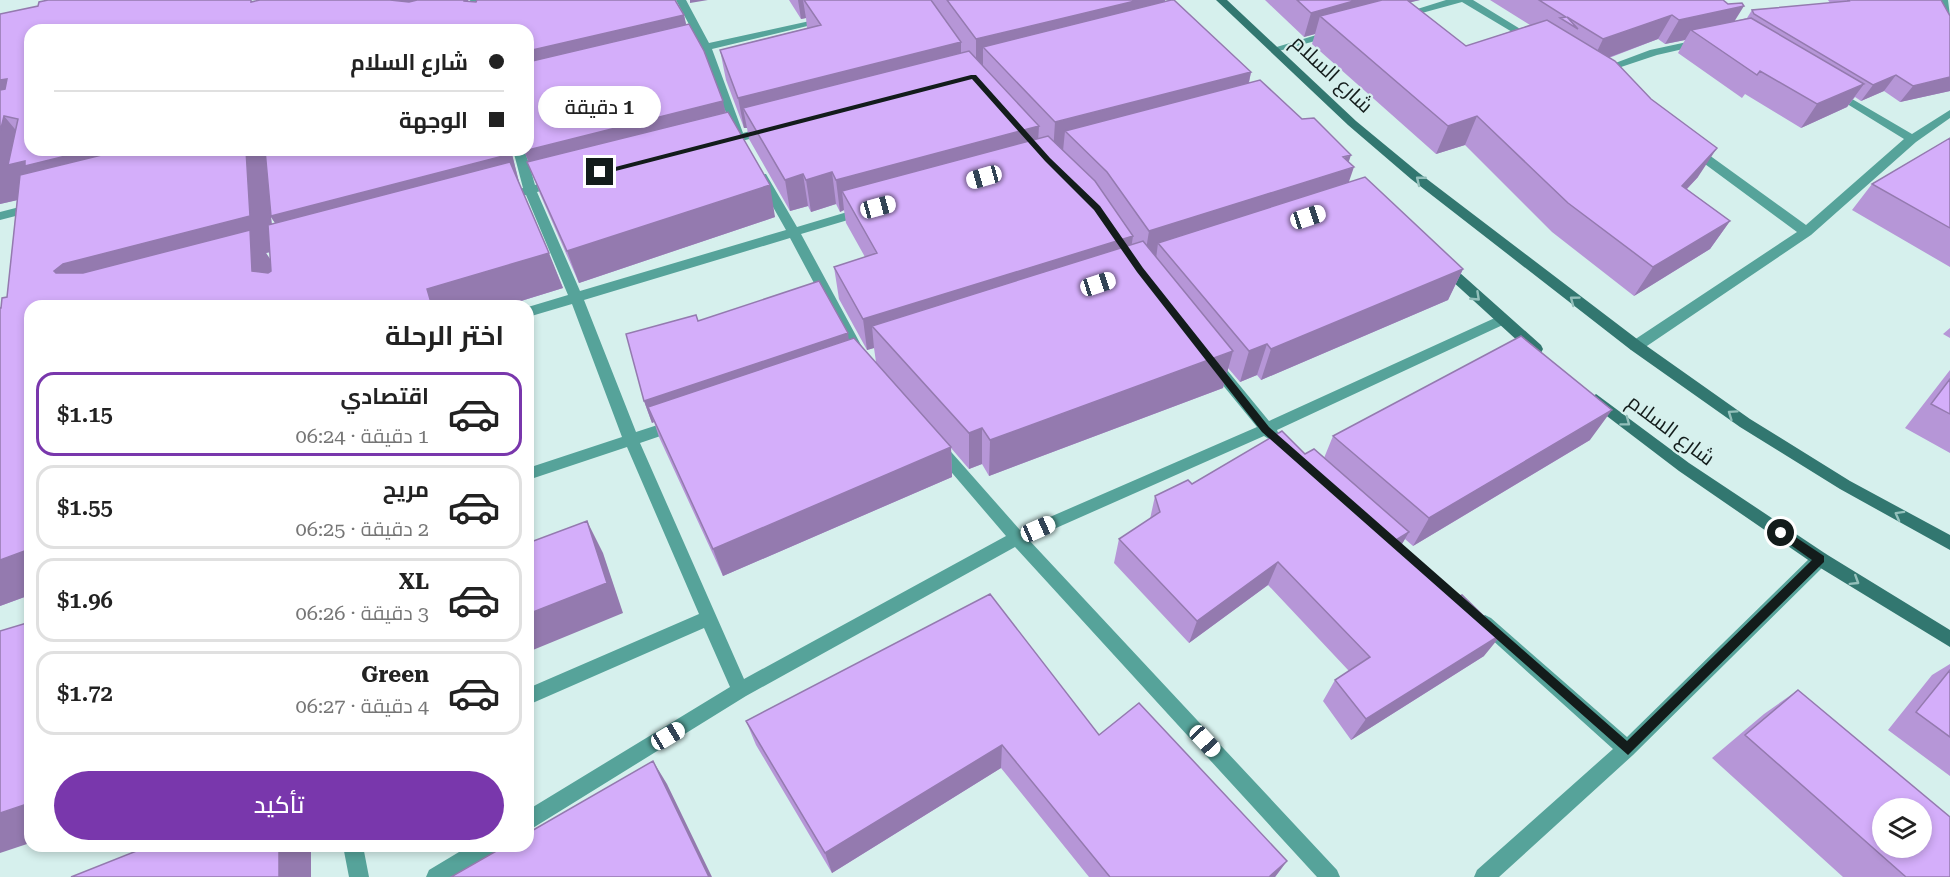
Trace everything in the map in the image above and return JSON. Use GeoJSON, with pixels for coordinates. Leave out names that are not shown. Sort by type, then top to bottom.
{"type":"FeatureCollection","features":[{"type":"Feature","properties":{"kind":"street"},"geometry":{"type":"LineString","coordinates":[[475,0],[482,24]]}},
{"type":"Feature","properties":{"kind":"street"},"geometry":{"type":"LineString","coordinates":[[681,0],[706,47],[742,143]]}},
{"type":"Feature","properties":{"kind":"street","name":"شارع السلام"},"geometry":{"type":"LineString","coordinates":[[1221,0],[1352,123],[1415,176],[1636,346],[1745,423],[1950,543]]}},
{"type":"Feature","properties":{"kind":"street"},"geometry":{"type":"LineString","coordinates":[[1389,18],[1458,0]]}},
{"type":"Feature","properties":{"kind":"street"},"geometry":{"type":"LineString","coordinates":[[1466,0],[1542,46]]}},
{"type":"Feature","properties":{"kind":"street"},"geometry":{"type":"LineString","coordinates":[[1943,0],[1950,13]]}},
{"type":"Feature","properties":{"kind":"street"},"geometry":{"type":"LineString","coordinates":[[684,53],[833,17]]}},
{"type":"Feature","properties":{"kind":"street"},"geometry":{"type":"LineString","coordinates":[[1275,49],[1343,31]]}},
{"type":"Feature","properties":{"kind":"street"},"geometry":{"type":"LineString","coordinates":[[1599,82],[1590,75],[1654,52],[1718,38]]}},
{"type":"Feature","properties":{"kind":"street"},"geometry":{"type":"LineString","coordinates":[[1820,83],[1912,139]]}},
{"type":"Feature","properties":{"kind":"street"},"geometry":{"type":"LineString","coordinates":[[1636,346],[1806,232],[1912,139],[1950,113]]}},
{"type":"Feature","properties":{"kind":"street"},"geometry":{"type":"LineString","coordinates":[[705,147],[742,143],[784,126]]}},
{"type":"Feature","properties":{"kind":"street"},"geometry":{"type":"LineString","coordinates":[[1684,143],[1806,232]]}},
{"type":"Feature","properties":{"kind":"street"},"geometry":{"type":"LineString","coordinates":[[521,156],[530,190],[576,297],[631,440],[740,690]]}},
{"type":"Feature","properties":{"kind":"street"},"geometry":{"type":"LineString","coordinates":[[757,169],[864,362]]}},
{"type":"Feature","properties":{"kind":"street"},"geometry":{"type":"LineString","coordinates":[[486,202],[565,181]]}},
{"type":"Feature","properties":{"kind":"street"},"geometry":{"type":"LineString","coordinates":[[23,216],[27,190]]}},
{"type":"Feature","properties":{"kind":"street"},"geometry":{"type":"LineString","coordinates":[[0,216],[23,216],[47,204]]}},
{"type":"Feature","properties":{"kind":"street"},"geometry":{"type":"LineString","coordinates":[[534,310],[881,206]]}},
{"type":"Feature","properties":{"kind":"street"},"geometry":{"type":"LineString","coordinates":[[1436,259],[1547,359]]}},
{"type":"Feature","properties":{"kind":"street"},"geometry":{"type":"LineString","coordinates":[[534,817],[740,690],[1017,538],[1266,429],[1502,320]]}},
{"type":"Feature","properties":{"kind":"street"},"geometry":{"type":"LineString","coordinates":[[1207,354],[1266,429],[1283,445]]}},
{"type":"Feature","properties":{"kind":"street","name":"شارع السلام"},"geometry":{"type":"LineString","coordinates":[[1584,390],[1684,467],[1820,559],[1950,639]]}},
{"type":"Feature","properties":{"kind":"street"},"geometry":{"type":"LineString","coordinates":[[534,472],[686,421]]}},
{"type":"Feature","properties":{"kind":"street"},"geometry":{"type":"LineString","coordinates":[[932,440],[1017,538],[1330,877]]}},
{"type":"Feature","properties":{"kind":"street"},"geometry":{"type":"LineString","coordinates":[[1484,877],[1628,749],[1820,559]]}},
{"type":"Feature","properties":{"kind":"street"},"geometry":{"type":"LineString","coordinates":[[1477,616],[1628,749]]}},
{"type":"Feature","properties":{"kind":"street"},"geometry":{"type":"LineString","coordinates":[[534,694],[708,618]]}},
{"type":"Feature","properties":{"kind":"street"},"geometry":{"type":"LineString","coordinates":[[354,852],[359,877]]}},
{"type":"Feature","properties":{"kind":"street"},"geometry":{"type":"LineString","coordinates":[[436,877],[477,852]]}},
{"type":"Feature","properties":{"kind":"building"},"geometry":{"type":"Polygon","coordinates":[[[48,0],[251,0],[251,2],[260,0],[390,0],[409,2],[464,0],[476,2],[477,0],[675,0],[684,15],[534,50],[534,24],[24,24],[24,156],[66,156],[25,166],[25,161],[8,165],[18,119],[4,116],[0,132],[0,90],[5,89],[7,79],[0,80],[0,14],[38,6],[39,2],[48,0]]]}},
{"type":"Feature","properties":{"kind":"building"},"geometry":{"type":"Polygon","coordinates":[[[804,0],[931,0],[961,42],[738,98],[720,50],[821,25],[804,0]]]}},
{"type":"Feature","properties":{"kind":"building"},"geometry":{"type":"Polygon","coordinates":[[[947,0],[1139,0],[976,39],[947,0]]]}},
{"type":"Feature","properties":{"kind":"building"},"geometry":{"type":"Polygon","coordinates":[[[1174,0],[1251,72],[1055,122],[983,47],[1174,0]]]}},
{"type":"Feature","properties":{"kind":"building"},"geometry":{"type":"Polygon","coordinates":[[[1297,0],[1357,0],[1311,13],[1297,0]]]}},
{"type":"Feature","properties":{"kind":"building"},"geometry":{"type":"Polygon","coordinates":[[[1382,0],[1407,0],[1466,46],[1547,20],[1615,61],[1651,99],[1717,148],[1682,186],[1730,221],[1653,267],[1568,203],[1477,116],[1448,126],[1320,16],[1382,0]]]}},
{"type":"Feature","properties":{"kind":"building"},"geometry":{"type":"Polygon","coordinates":[[[1539,0],[1723,0],[1728,4],[1742,3],[1744,6],[1679,20],[1672,15],[1603,39],[1567,17],[1578,29],[1560,18],[1566,17],[1539,0]]]}},
{"type":"Feature","properties":{"kind":"building"},"geometry":{"type":"Polygon","coordinates":[[[1848,0],[1941,0],[1950,16],[1950,77],[1913,86],[1896,75],[1873,85],[1754,14],[1752,10],[1848,0]]]}},
{"type":"Feature","properties":{"kind":"building"},"geometry":{"type":"Polygon","coordinates":[[[1751,18],[1864,84],[1817,104],[1760,71],[1757,75],[1691,30],[1751,18]]]}},
{"type":"Feature","properties":{"kind":"building"},"geometry":{"type":"Polygon","coordinates":[[[689,24],[704,51],[723,101],[534,148],[534,61],[689,24]]]}},
{"type":"Feature","properties":{"kind":"building"},"geometry":{"type":"Polygon","coordinates":[[[969,51],[1039,126],[836,180],[832,172],[806,180],[803,174],[785,180],[743,108],[969,51]]]}},
{"type":"Feature","properties":{"kind":"building"},"geometry":{"type":"Polygon","coordinates":[[[1260,80],[1302,119],[1314,118],[1351,155],[1343,157],[1354,167],[1149,231],[1107,172],[1065,131],[1260,80]]]}},
{"type":"Feature","properties":{"kind":"building"},"geometry":{"type":"Polygon","coordinates":[[[728,112],[770,185],[567,251],[527,162],[728,112]]]}},
{"type":"Feature","properties":{"kind":"building"},"geometry":{"type":"Polygon","coordinates":[[[1048,136],[1095,181],[1133,236],[863,319],[834,267],[877,253],[842,191],[1048,136]]]}},
{"type":"Feature","properties":{"kind":"building"},"geometry":{"type":"Polygon","coordinates":[[[1950,138],[1950,228],[1872,184],[1950,138]]]}},
{"type":"Feature","properties":{"kind":"building"},"geometry":{"type":"Polygon","coordinates":[[[98,156],[246,156],[250,216],[63,264],[54,271],[56,273],[83,273],[250,230],[252,271],[268,273],[271,271],[268,225],[510,162],[549,253],[427,289],[430,300],[24,300],[24,551],[0,560],[0,308],[2,298],[7,297],[20,175],[98,156]]]}},
{"type":"Feature","properties":{"kind":"building"},"geometry":{"type":"Polygon","coordinates":[[[266,156],[503,156],[271,216],[266,156]]]}},
{"type":"Feature","properties":{"kind":"building"},"geometry":{"type":"Polygon","coordinates":[[[1365,177],[1463,269],[1271,349],[1267,344],[1249,351],[1158,243],[1365,177]]]}},
{"type":"Feature","properties":{"kind":"building"},"geometry":{"type":"Polygon","coordinates":[[[1143,241],[1233,351],[990,440],[982,428],[969,433],[872,326],[1143,241]]]}},
{"type":"Feature","properties":{"kind":"building"},"geometry":{"type":"Polygon","coordinates":[[[819,281],[848,333],[644,401],[626,334],[696,315],[698,321],[819,281]]]}},
{"type":"Feature","properties":{"kind":"building"},"geometry":{"type":"Polygon","coordinates":[[[1521,336],[1612,410],[1429,518],[1333,436],[1521,336]]]}},
{"type":"Feature","properties":{"kind":"building"},"geometry":{"type":"Polygon","coordinates":[[[854,338],[951,447],[713,549],[648,407],[854,338]]]}},
{"type":"Feature","properties":{"kind":"building"},"geometry":{"type":"Polygon","coordinates":[[[1950,379],[1950,414],[1931,404],[1950,379]]]}},
{"type":"Feature","properties":{"kind":"building"},"geometry":{"type":"Polygon","coordinates":[[[1282,431],[1305,454],[1314,449],[1409,532],[1396,540],[1457,598],[1462,595],[1502,634],[1366,719],[1335,680],[1370,657],[1278,562],[1197,621],[1119,539],[1160,512],[1155,496],[1188,480],[1192,484],[1282,431]]]}},
{"type":"Feature","properties":{"kind":"building"},"geometry":{"type":"Polygon","coordinates":[[[587,521],[607,583],[534,612],[534,541],[587,521]]]}},
{"type":"Feature","properties":{"kind":"building"},"geometry":{"type":"Polygon","coordinates":[[[990,594],[1099,735],[1139,703],[1287,861],[1269,877],[1110,877],[1002,745],[825,853],[746,721],[990,594]]]}},
{"type":"Feature","properties":{"kind":"building"},"geometry":{"type":"Polygon","coordinates":[[[24,624],[24,805],[0,813],[0,631],[24,624]]]}},
{"type":"Feature","properties":{"kind":"building"},"geometry":{"type":"Polygon","coordinates":[[[1950,670],[1950,737],[1916,712],[1950,670]]]}},
{"type":"Feature","properties":{"kind":"building"},"geometry":{"type":"Polygon","coordinates":[[[1798,690],[1927,798],[1872,798],[1872,847],[1745,735],[1798,690]]]}},
{"type":"Feature","properties":{"kind":"building"},"geometry":{"type":"Polygon","coordinates":[[[653,761],[709,877],[451,877],[495,852],[534,852],[534,830],[653,761]]]}},
{"type":"Feature","properties":{"kind":"building"},"geometry":{"type":"Polygon","coordinates":[[[1932,802],[1950,817],[1950,877],[1906,877],[1884,858],[1932,858],[1932,802]]]}},
{"type":"Feature","properties":{"kind":"building"},"geometry":{"type":"Polygon","coordinates":[[[134,852],[279,852],[279,877],[71,877],[134,852]]]}},
{"type":"Feature","properties":{"kind":"route"},"geometry":{"type":"LineString","coordinates":[[600,172],[740,138],[973,76],[1048,159],[1097,208],[1140,270],[1266,429],[1628,749],[1820,559],[1781,533]]}}]}
